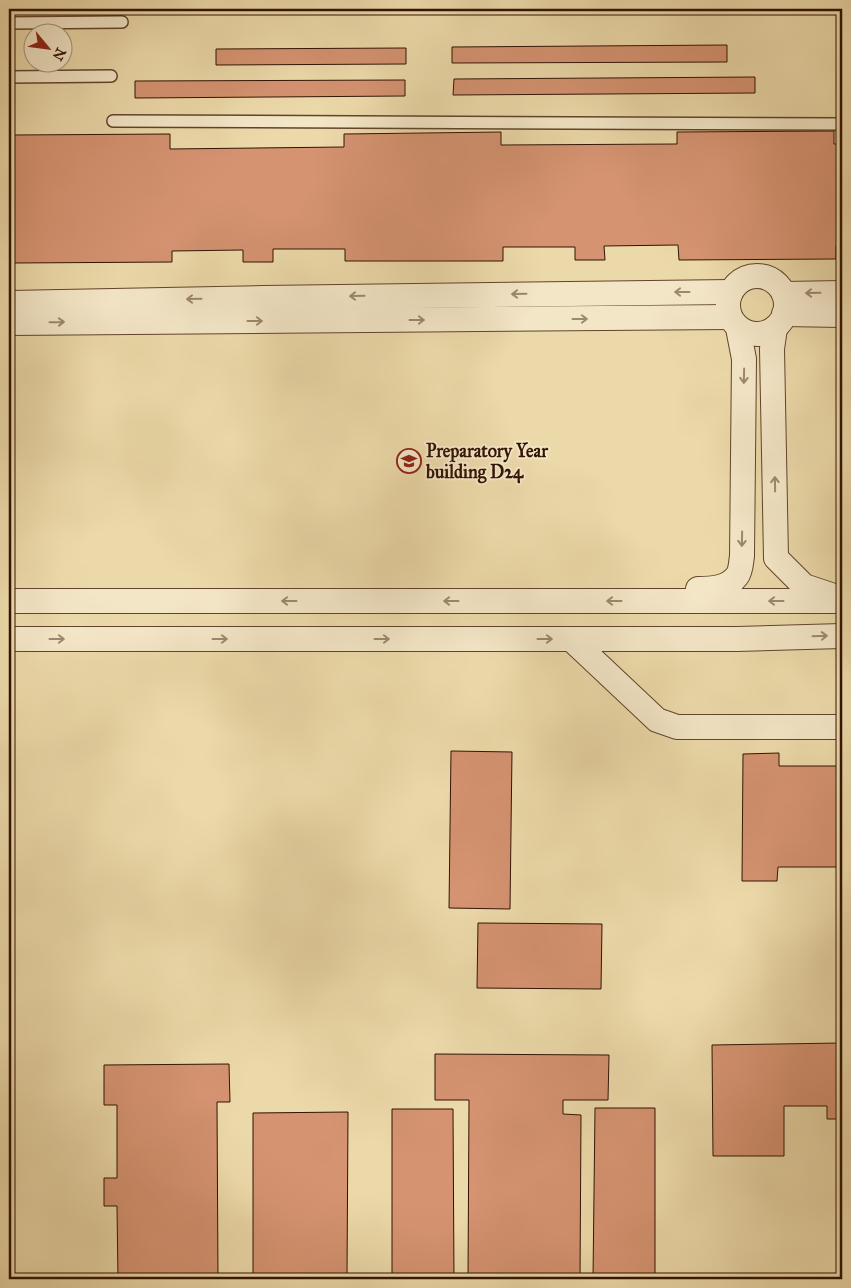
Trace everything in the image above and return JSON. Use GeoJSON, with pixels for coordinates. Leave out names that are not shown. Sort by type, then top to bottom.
{"type":"FeatureCollection","features":[{"type":"Feature","properties":{"kind":"street"},"geometry":{"type":"LineString","coordinates":[[652,600],[678,589],[710,589],[728,585],[738,575],[742,556],[744,359],[727,305],[731,292],[739,282],[751,276],[764,276],[775,282],[781,312],[772,349],[776,558],[804,586],[842,599]]}},
{"type":"Feature","properties":{"kind":"street"},"geometry":{"type":"LineString","coordinates":[[9,303],[731,292]]}},
{"type":"Feature","properties":{"kind":"street"},"geometry":{"type":"LineString","coordinates":[[9,323],[734,323],[750,334],[763,334],[781,312],[842,293]]}},
{"type":"Feature","properties":{"kind":"street"},"geometry":{"type":"LineString","coordinates":[[781,312],[842,314]]}},
{"type":"Feature","properties":{"kind":"street"},"geometry":{"type":"LineString","coordinates":[[9,601],[842,599]]}},
{"type":"Feature","properties":{"kind":"street"},"geometry":{"type":"LineString","coordinates":[[9,639],[737,639],[842,636]]}},
{"type":"Feature","properties":{"kind":"street"},"geometry":{"type":"LineString","coordinates":[[571,638],[657,720],[677,727],[842,727]]}},
{"type":"Feature","properties":{"kind":"lane"},"geometry":{"type":"LineString","coordinates":[[9,23],[122,22]]}},
{"type":"Feature","properties":{"kind":"lane"},"geometry":{"type":"LineString","coordinates":[[9,77],[111,76]]}},
{"type":"Feature","properties":{"kind":"lane"},"geometry":{"type":"LineString","coordinates":[[113,121],[842,124]]}},
{"type":"Feature","properties":{"kind":"building"},"geometry":{"type":"Polygon","coordinates":[[[727,45],[727,62],[452,63],[452,47],[727,45]]]}},
{"type":"Feature","properties":{"kind":"building"},"geometry":{"type":"Polygon","coordinates":[[[406,48],[406,64],[216,65],[216,49],[406,48]]]}},
{"type":"Feature","properties":{"kind":"building"},"geometry":{"type":"Polygon","coordinates":[[[755,77],[755,93],[453,95],[454,79],[755,77]]]}},
{"type":"Feature","properties":{"kind":"building"},"geometry":{"type":"Polygon","coordinates":[[[405,80],[405,96],[135,98],[135,81],[405,80]]]}},
{"type":"Feature","properties":{"kind":"building"},"geometry":{"type":"Polygon","coordinates":[[[834,131],[834,144],[842,144],[842,246],[836,246],[836,259],[679,260],[678,245],[604,246],[605,260],[575,260],[575,247],[503,247],[503,261],[345,261],[345,249],[273,249],[273,262],[243,262],[243,250],[172,251],[172,262],[14,263],[13,251],[9,251],[9,148],[13,148],[13,135],[170,134],[170,149],[344,147],[344,134],[501,132],[501,145],[677,144],[677,132],[834,131]]]}},
{"type":"Feature","properties":{"kind":"building"},"geometry":{"type":"Polygon","coordinates":[[[451,751],[512,752],[510,909],[449,908],[451,751]]]}},
{"type":"Feature","properties":{"kind":"building"},"geometry":{"type":"Polygon","coordinates":[[[779,753],[779,766],[842,766],[842,867],[778,867],[777,881],[742,881],[743,754],[779,753]]]}},
{"type":"Feature","properties":{"kind":"building"},"geometry":{"type":"Polygon","coordinates":[[[478,923],[602,924],[601,989],[477,988],[478,923]]]}},
{"type":"Feature","properties":{"kind":"building"},"geometry":{"type":"Polygon","coordinates":[[[842,1043],[842,1119],[827,1119],[827,1106],[784,1106],[784,1156],[713,1156],[712,1045],[842,1043]]]}},
{"type":"Feature","properties":{"kind":"building"},"geometry":{"type":"Polygon","coordinates":[[[435,1054],[609,1055],[608,1100],[563,1100],[563,1114],[581,1115],[580,1279],[468,1279],[469,1100],[435,1100],[435,1054]]]}},
{"type":"Feature","properties":{"kind":"building"},"geometry":{"type":"Polygon","coordinates":[[[229,1064],[230,1102],[217,1102],[218,1279],[118,1279],[117,1206],[104,1206],[104,1178],[117,1178],[117,1105],[104,1105],[104,1065],[229,1064]]]}},
{"type":"Feature","properties":{"kind":"building"},"geometry":{"type":"Polygon","coordinates":[[[595,1108],[655,1108],[655,1279],[593,1279],[595,1108]]]}},
{"type":"Feature","properties":{"kind":"building"},"geometry":{"type":"Polygon","coordinates":[[[392,1109],[453,1109],[454,1279],[392,1279],[392,1109]]]}},
{"type":"Feature","properties":{"kind":"building"},"geometry":{"type":"Polygon","coordinates":[[[348,1112],[347,1279],[253,1279],[253,1113],[348,1112]]]}},
{"type":"Feature","properties":{"kind":"place","name":"Preparatory Year building D24"},"geometry":{"type":"Point","coordinates":[409,461]}}]}
